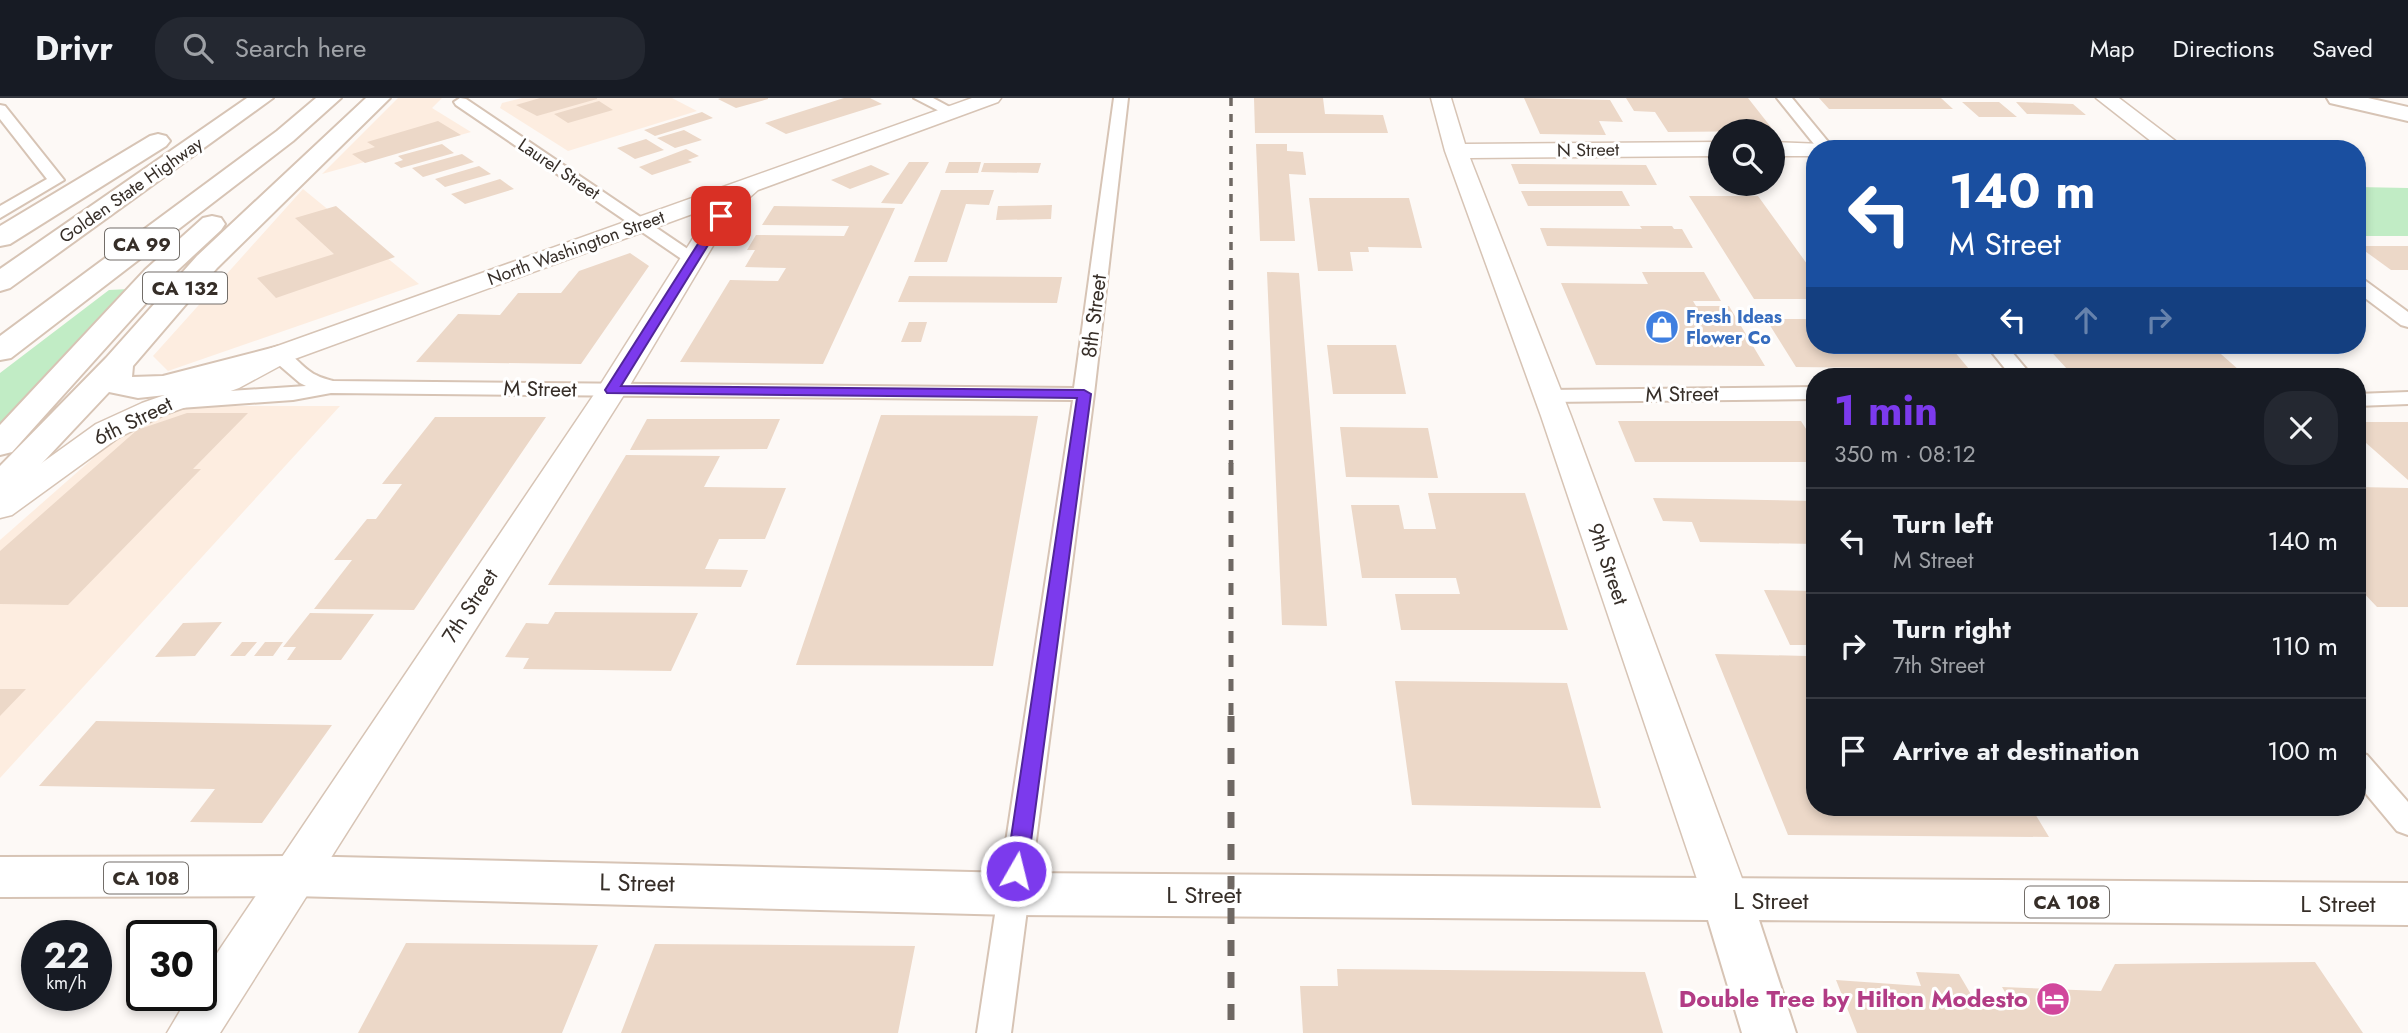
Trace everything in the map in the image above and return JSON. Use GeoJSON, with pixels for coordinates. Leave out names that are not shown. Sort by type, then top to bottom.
{"type":"FeatureCollection","features":[{"type":"Feature","properties":{"kind":"main road","name":"Golden State Highway"},"geometry":{"type":"LineString","coordinates":[[0,282],[179,141],[262,98]]}},
{"type":"Feature","properties":{"kind":"main road","name":"CA 99"},"geometry":{"type":"LineString","coordinates":[[0,351],[285,136],[330,98]]}},
{"type":"Feature","properties":{"kind":"main road"},"geometry":{"type":"LineString","coordinates":[[0,445],[155,276],[351,98]]}},
{"type":"Feature","properties":{"kind":"main road","name":"CA 132"},"geometry":{"type":"LineString","coordinates":[[0,486],[117,365],[216,253],[379,98]]}},
{"type":"Feature","properties":{"kind":"main road"},"geometry":{"type":"LineString","coordinates":[[2338,98],[2408,114]]}},
{"type":"Feature","properties":{"kind":"main road"},"geometry":{"type":"LineString","coordinates":[[0,238],[179,141]]}},
{"type":"Feature","properties":{"kind":"main road"},"geometry":{"type":"LineString","coordinates":[[0,257],[179,141]]}},
{"type":"Feature","properties":{"kind":"main road"},"geometry":{"type":"LineString","coordinates":[[117,365],[116,384],[152,388],[279,355]]}},
{"type":"Feature","properties":{"kind":"main road","name":"L Street"},"geometry":{"type":"LineString","coordinates":[[0,877],[293,876],[1013,894],[2408,904]]}},
{"type":"Feature","properties":{"kind":"main road","name":"9th Street"},"geometry":{"type":"LineString","coordinates":[[1727,900],[1769,1033]]}},
{"type":"Feature","properties":{"kind":"street"},"geometry":{"type":"LineString","coordinates":[[921,98],[952,112]]}},
{"type":"Feature","properties":{"kind":"street","name":"North Washington Street"},"geometry":{"type":"LineString","coordinates":[[279,355],[991,98]]}},
{"type":"Feature","properties":{"kind":"street","name":"8th Street"},"geometry":{"type":"LineString","coordinates":[[994,1033],[1084,394],[1121,98]]}},
{"type":"Feature","properties":{"kind":"street","name":"9th Street"},"geometry":{"type":"LineString","coordinates":[[1441,98],[1456,151],[1548,396],[1727,900]]}},
{"type":"Feature","properties":{"kind":"street"},"geometry":{"type":"LineString","coordinates":[[1784,98],[1819,140]]}},
{"type":"Feature","properties":{"kind":"street"},"geometry":{"type":"LineString","coordinates":[[2106,98],[2163,140]]}},
{"type":"Feature","properties":{"kind":"street","name":"Laurel Street"},"geometry":{"type":"LineString","coordinates":[[469,100],[640,225],[692,258]]}},
{"type":"Feature","properties":{"kind":"street"},"geometry":{"type":"LineString","coordinates":[[0,109],[56,180],[0,212]]}},
{"type":"Feature","properties":{"kind":"street","name":"N Street"},"geometry":{"type":"LineString","coordinates":[[1456,151],[1708,149]]}},
{"type":"Feature","properties":{"kind":"street"},"geometry":{"type":"LineString","coordinates":[[1785,149],[1806,149]]}},
{"type":"Feature","properties":{"kind":"street","name":"7th Street"},"geometry":{"type":"LineString","coordinates":[[192,1033],[612,390],[692,258],[733,200],[752,184]]}},
{"type":"Feature","properties":{"kind":"street"},"geometry":{"type":"LineString","coordinates":[[2366,290],[2408,321]]}},
{"type":"Feature","properties":{"kind":"street"},"geometry":{"type":"LineString","coordinates":[[2004,354],[2015,368]]}},
{"type":"Feature","properties":{"kind":"street","name":"M Street"},"geometry":{"type":"LineString","coordinates":[[279,355],[307,379],[331,387]]}},
{"type":"Feature","properties":{"kind":"street","name":"6th Street"},"geometry":{"type":"LineString","coordinates":[[0,508],[85,444],[153,409],[229,382],[279,355]]}},
{"type":"Feature","properties":{"kind":"street","name":"M Street"},"geometry":{"type":"LineString","coordinates":[[153,409],[214,397],[283,396],[331,387],[1084,394]]}},
{"type":"Feature","properties":{"kind":"street","name":"M Street"},"geometry":{"type":"LineString","coordinates":[[1548,396],[1806,393]]}},
{"type":"Feature","properties":{"kind":"street"},"geometry":{"type":"LineString","coordinates":[[2366,400],[2408,398]]}},
{"type":"Feature","properties":{"kind":"street"},"geometry":{"type":"LineString","coordinates":[[2366,774],[2408,824]]}},
{"type":"Feature","properties":{"kind":"shaded area"},"geometry":{"type":"Polygon","coordinates":[[[398,98],[442,98],[432,108],[471,132],[322,174],[398,98]]]}},
{"type":"Feature","properties":{"kind":"shaded area"},"geometry":{"type":"Polygon","coordinates":[[[522,98],[672,98],[697,111],[568,151],[500,108],[502,103],[522,98]]]}},
{"type":"Feature","properties":{"kind":"shaded area"},"geometry":{"type":"Polygon","coordinates":[[[303,189],[419,284],[168,371],[153,356],[303,189]]]}},
{"type":"Feature","properties":{"kind":"shaded area"},"geometry":{"type":"Polygon","coordinates":[[[195,406],[340,406],[0,778],[0,540],[115,439],[158,416],[195,406]]]}},
{"type":"Feature","properties":{"kind":"green space"},"geometry":{"type":"Polygon","coordinates":[[[2366,187],[2408,188],[2408,236],[2366,236],[2366,187]]]}},
{"type":"Feature","properties":{"kind":"green space"},"geometry":{"type":"Polygon","coordinates":[[[129,289],[0,438],[0,373],[109,290],[129,289]]]}},
{"type":"Feature","properties":{"kind":"building"},"geometry":{"type":"Polygon","coordinates":[[[540,98],[597,99],[537,116],[516,105],[540,98]]]}},
{"type":"Feature","properties":{"kind":"building"},"geometry":{"type":"Polygon","coordinates":[[[844,98],[870,98],[882,104],[786,134],[765,123],[844,98]]]}},
{"type":"Feature","properties":{"kind":"building"},"geometry":{"type":"Polygon","coordinates":[[[1254,98],[1323,98],[1325,114],[1383,115],[1388,133],[1255,133],[1254,98]]]}},
{"type":"Feature","properties":{"kind":"building"},"geometry":{"type":"Polygon","coordinates":[[[1524,98],[1610,100],[1623,122],[1599,121],[1606,135],[1540,134],[1524,98]]]}},
{"type":"Feature","properties":{"kind":"building"},"geometry":{"type":"Polygon","coordinates":[[[1626,98],[1748,98],[1765,119],[1708,119],[1708,132],[1668,132],[1655,112],[1634,111],[1626,98]]]}},
{"type":"Feature","properties":{"kind":"building"},"geometry":{"type":"Polygon","coordinates":[[[1819,98],[1941,98],[1953,109],[1829,109],[1819,98]]]}},
{"type":"Feature","properties":{"kind":"building"},"geometry":{"type":"Polygon","coordinates":[[[718,99],[768,99],[736,108],[718,99]]]}},
{"type":"Feature","properties":{"kind":"building"},"geometry":{"type":"Polygon","coordinates":[[[599,101],[613,110],[568,123],[554,114],[599,101]]]}},
{"type":"Feature","properties":{"kind":"building"},"geometry":{"type":"Polygon","coordinates":[[[1962,102],[1999,102],[2017,117],[1979,117],[1962,102]]]}},
{"type":"Feature","properties":{"kind":"building"},"geometry":{"type":"Polygon","coordinates":[[[2016,102],[2073,104],[2086,115],[2027,114],[2016,102]]]}},
{"type":"Feature","properties":{"kind":"building"},"geometry":{"type":"Polygon","coordinates":[[[702,112],[713,118],[655,136],[644,130],[702,112]]]}},
{"type":"Feature","properties":{"kind":"building"},"geometry":{"type":"Polygon","coordinates":[[[438,121],[461,135],[365,163],[352,154],[375,147],[367,142],[438,121]]]}},
{"type":"Feature","properties":{"kind":"building"},"geometry":{"type":"Polygon","coordinates":[[[684,130],[702,140],[675,148],[657,138],[684,130]]]}},
{"type":"Feature","properties":{"kind":"building"},"geometry":{"type":"Polygon","coordinates":[[[646,139],[664,150],[635,159],[617,148],[646,139]]]}},
{"type":"Feature","properties":{"kind":"building"},"geometry":{"type":"Polygon","coordinates":[[[442,144],[454,153],[401,168],[394,163],[403,160],[398,156],[442,144]]]}},
{"type":"Feature","properties":{"kind":"building"},"geometry":{"type":"Polygon","coordinates":[[[1256,144],[1287,144],[1287,151],[1303,152],[1306,175],[1289,174],[1295,241],[1260,241],[1256,144]]]}},
{"type":"Feature","properties":{"kind":"building"},"geometry":{"type":"Polygon","coordinates":[[[686,149],[699,156],[688,160],[692,162],[652,175],[639,167],[686,149]]]}},
{"type":"Feature","properties":{"kind":"building"},"geometry":{"type":"Polygon","coordinates":[[[462,154],[474,162],[423,177],[412,168],[462,154]]]}},
{"type":"Feature","properties":{"kind":"building"},"geometry":{"type":"Polygon","coordinates":[[[909,162],[929,162],[902,204],[881,203],[909,162]]]}},
{"type":"Feature","properties":{"kind":"building"},"geometry":{"type":"Polygon","coordinates":[[[949,162],[981,162],[978,173],[945,173],[949,162]]]}},
{"type":"Feature","properties":{"kind":"building"},"geometry":{"type":"Polygon","coordinates":[[[984,163],[1041,163],[1038,173],[981,172],[984,163]]]}},
{"type":"Feature","properties":{"kind":"building"},"geometry":{"type":"Polygon","coordinates":[[[1511,164],[1646,165],[1657,185],[1519,184],[1511,164]]]}},
{"type":"Feature","properties":{"kind":"building"},"geometry":{"type":"Polygon","coordinates":[[[871,165],[890,174],[850,189],[831,180],[871,165]]]}},
{"type":"Feature","properties":{"kind":"building"},"geometry":{"type":"Polygon","coordinates":[[[479,166],[491,174],[445,187],[435,179],[479,166]]]}},
{"type":"Feature","properties":{"kind":"building"},"geometry":{"type":"Polygon","coordinates":[[[500,179],[514,189],[465,204],[451,194],[500,179]]]}},
{"type":"Feature","properties":{"kind":"building"},"geometry":{"type":"Polygon","coordinates":[[[941,190],[994,190],[989,205],[966,204],[947,262],[914,262],[941,190]]]}},
{"type":"Feature","properties":{"kind":"building"},"geometry":{"type":"Polygon","coordinates":[[[1521,191],[1622,191],[1630,206],[1528,206],[1521,191]]]}},
{"type":"Feature","properties":{"kind":"building"},"geometry":{"type":"Polygon","coordinates":[[[1689,196],[1758,196],[1806,263],[1806,299],[1754,299],[1689,196]]]}},
{"type":"Feature","properties":{"kind":"building"},"geometry":{"type":"Polygon","coordinates":[[[1309,198],[1409,198],[1422,248],[1368,247],[1369,252],[1350,252],[1353,271],[1318,271],[1309,198]]]}},
{"type":"Feature","properties":{"kind":"building"},"geometry":{"type":"Polygon","coordinates":[[[1052,205],[1051,219],[996,220],[998,206],[1052,205]]]}},
{"type":"Feature","properties":{"kind":"building"},"geometry":{"type":"Polygon","coordinates":[[[336,206],[395,257],[276,298],[257,278],[334,254],[295,218],[336,206]]]}},
{"type":"Feature","properties":{"kind":"building"},"geometry":{"type":"Polygon","coordinates":[[[774,206],[895,208],[823,364],[680,362],[730,280],[778,281],[786,268],[745,267],[755,250],[747,250],[756,235],[844,236],[849,226],[762,225],[774,206]]]}},
{"type":"Feature","properties":{"kind":"building"},"geometry":{"type":"Polygon","coordinates":[[[1640,226],[1672,226],[1674,229],[1682,229],[1693,248],[1547,246],[1540,228],[1642,229],[1640,226]]]}},
{"type":"Feature","properties":{"kind":"building"},"geometry":{"type":"Polygon","coordinates":[[[2366,246],[2408,246],[2408,270],[2391,270],[2366,252],[2366,246]]]}},
{"type":"Feature","properties":{"kind":"building"},"geometry":{"type":"Polygon","coordinates":[[[630,253],[649,266],[581,364],[416,362],[458,314],[500,315],[518,293],[561,293],[579,271],[630,253]]]}},
{"type":"Feature","properties":{"kind":"building"},"geometry":{"type":"Polygon","coordinates":[[[1267,272],[1299,273],[1327,626],[1282,625],[1267,272]]]}},
{"type":"Feature","properties":{"kind":"building"},"geometry":{"type":"Polygon","coordinates":[[[1642,272],[1704,272],[1721,301],[1693,301],[1696,306],[1729,306],[1765,366],[1596,365],[1561,283],[1648,284],[1642,272]]]}},
{"type":"Feature","properties":{"kind":"building"},"geometry":{"type":"Polygon","coordinates":[[[909,276],[1062,277],[1057,303],[898,302],[909,276]]]}},
{"type":"Feature","properties":{"kind":"building"},"geometry":{"type":"Polygon","coordinates":[[[1766,319],[1806,319],[1806,354],[1956,354],[1968,368],[1882,368],[1796,367],[1766,319]]]}},
{"type":"Feature","properties":{"kind":"building"},"geometry":{"type":"Polygon","coordinates":[[[909,322],[927,322],[921,342],[901,342],[909,322]]]}},
{"type":"Feature","properties":{"kind":"building"},"geometry":{"type":"Polygon","coordinates":[[[1327,345],[1396,345],[1406,394],[1333,394],[1327,345]]]}},
{"type":"Feature","properties":{"kind":"building"},"geometry":{"type":"Polygon","coordinates":[[[2053,354],[2221,354],[2237,368],[2066,368],[2053,354]]]}},
{"type":"Feature","properties":{"kind":"building"},"geometry":{"type":"Polygon","coordinates":[[[187,413],[248,413],[193,469],[201,469],[68,605],[0,604],[0,551],[137,430],[187,413]]]}},
{"type":"Feature","properties":{"kind":"building"},"geometry":{"type":"Polygon","coordinates":[[[881,415],[1038,416],[993,666],[796,665],[881,415]]]}},
{"type":"Feature","properties":{"kind":"building"},"geometry":{"type":"Polygon","coordinates":[[[435,417],[546,417],[414,610],[314,609],[352,560],[334,560],[367,519],[376,519],[402,484],[382,484],[435,417]]]}},
{"type":"Feature","properties":{"kind":"building"},"geometry":{"type":"Polygon","coordinates":[[[647,419],[780,419],[767,449],[630,450],[647,419]]]}},
{"type":"Feature","properties":{"kind":"building"},"geometry":{"type":"Polygon","coordinates":[[[1618,421],[1801,421],[1806,429],[1806,462],[1635,462],[1618,421]]]}},
{"type":"Feature","properties":{"kind":"building"},"geometry":{"type":"Polygon","coordinates":[[[2366,422],[2408,422],[2408,480],[2366,443],[2366,422]]]}},
{"type":"Feature","properties":{"kind":"building"},"geometry":{"type":"Polygon","coordinates":[[[1340,427],[1428,428],[1438,478],[1346,477],[1340,427]]]}},
{"type":"Feature","properties":{"kind":"building"},"geometry":{"type":"Polygon","coordinates":[[[626,455],[720,456],[704,487],[786,488],[765,539],[719,539],[705,569],[748,570],[741,587],[548,585],[626,455]]]}},
{"type":"Feature","properties":{"kind":"building"},"geometry":{"type":"Polygon","coordinates":[[[2366,487],[2408,488],[2408,607],[2377,607],[2366,595],[2366,487]]]}},
{"type":"Feature","properties":{"kind":"building"},"geometry":{"type":"Polygon","coordinates":[[[1428,493],[1525,493],[1568,630],[1401,630],[1395,594],[1460,594],[1456,578],[1362,578],[1351,505],[1399,505],[1404,529],[1436,529],[1428,493]]]}},
{"type":"Feature","properties":{"kind":"building"},"geometry":{"type":"Polygon","coordinates":[[[1653,498],[1806,501],[1806,544],[1700,542],[1692,522],[1663,521],[1653,498]]]}},
{"type":"Feature","properties":{"kind":"building"},"geometry":{"type":"Polygon","coordinates":[[[1764,590],[1806,591],[1806,645],[1790,645],[1764,590]]]}},
{"type":"Feature","properties":{"kind":"building"},"geometry":{"type":"Polygon","coordinates":[[[555,612],[698,613],[671,671],[523,669],[529,658],[505,657],[526,623],[548,624],[555,612]]]}},
{"type":"Feature","properties":{"kind":"building"},"geometry":{"type":"Polygon","coordinates":[[[310,613],[374,614],[341,660],[287,660],[296,647],[283,647],[310,613]]]}},
{"type":"Feature","properties":{"kind":"building"},"geometry":{"type":"Polygon","coordinates":[[[222,622],[195,656],[155,657],[183,623],[222,622]]]}},
{"type":"Feature","properties":{"kind":"building"},"geometry":{"type":"Polygon","coordinates":[[[242,642],[257,642],[245,656],[230,656],[242,642]]]}},
{"type":"Feature","properties":{"kind":"building"},"geometry":{"type":"Polygon","coordinates":[[[265,642],[283,642],[273,656],[254,656],[265,642]]]}},
{"type":"Feature","properties":{"kind":"building"},"geometry":{"type":"Polygon","coordinates":[[[1715,654],[1806,656],[1806,816],[2036,816],[2049,837],[1788,835],[1715,654]]]}},
{"type":"Feature","properties":{"kind":"building"},"geometry":{"type":"Polygon","coordinates":[[[1395,681],[1567,683],[1601,808],[1412,805],[1395,681]]]}},
{"type":"Feature","properties":{"kind":"building"},"geometry":{"type":"Polygon","coordinates":[[[0,689],[26,689],[0,716],[0,689]]]}},
{"type":"Feature","properties":{"kind":"building"},"geometry":{"type":"Polygon","coordinates":[[[96,721],[332,725],[262,823],[190,822],[215,789],[39,786],[96,721]]]}},
{"type":"Feature","properties":{"kind":"building"},"geometry":{"type":"Polygon","coordinates":[[[406,943],[598,945],[562,1033],[358,1033],[406,943]]]}},
{"type":"Feature","properties":{"kind":"building"},"geometry":{"type":"Polygon","coordinates":[[[655,944],[915,946],[898,1033],[621,1033],[655,944]]]}},
{"type":"Feature","properties":{"kind":"building"},"geometry":{"type":"Polygon","coordinates":[[[2315,962],[2363,1033],[1857,1033],[1836,980],[1921,986],[1916,972],[1959,974],[1979,1008],[2015,1009],[2002,987],[2101,991],[2115,964],[2315,962]],[[1876,992],[1880,1005],[1908,1006],[1902,993],[1876,992]]]}},
{"type":"Feature","properties":{"kind":"building"},"geometry":{"type":"Polygon","coordinates":[[[1337,969],[1645,972],[1663,1033],[1303,1033],[1300,986],[1338,986],[1337,969]]]}},
{"type":"Feature","properties":{"kind":"railway"},"geometry":{"type":"LineString","coordinates":[[1231,98],[1231,1033]]}},
{"type":"Feature","properties":{"kind":"place","name":"Fresh Ideas Flower Co"},"geometry":{"type":"Point","coordinates":[1662,327]}},
{"type":"Feature","properties":{"kind":"place","name":"Double Tree by Hilton Modesto"},"geometry":{"type":"Point","coordinates":[2053,999]}},
{"type":"Feature","properties":{"kind":"route"},"geometry":{"type":"LineString","coordinates":[[721,216],[612,390],[1084,394],[1016,871]]}}]}
